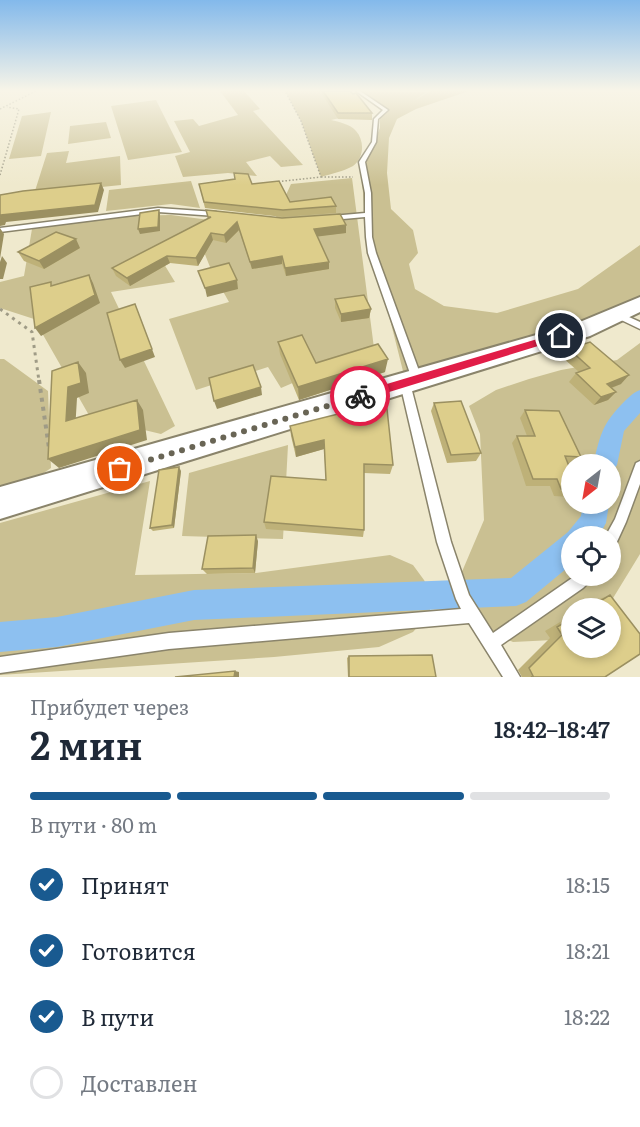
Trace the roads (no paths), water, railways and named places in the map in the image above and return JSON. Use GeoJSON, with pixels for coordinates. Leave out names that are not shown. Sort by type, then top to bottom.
{"type":"FeatureCollection","features":[{"type":"Feature","properties":{"kind":"street"},"geometry":{"type":"LineString","coordinates":[[0,503],[633,315]]}},
{"type":"Feature","properties":{"kind":"lane"},"geometry":{"type":"LineString","coordinates":[[376,123],[374,142],[363,157],[372,253],[411,381],[444,542],[463,599],[512,677]]}},
{"type":"Feature","properties":{"kind":"lane"},"geometry":{"type":"LineString","coordinates":[[0,230],[158,210],[226,215]]}},
{"type":"Feature","properties":{"kind":"lane"},"geometry":{"type":"LineString","coordinates":[[322,219],[368,214]]}},
{"type":"Feature","properties":{"kind":"lane"},"geometry":{"type":"LineString","coordinates":[[618,526],[640,467]]}},
{"type":"Feature","properties":{"kind":"lane"},"geometry":{"type":"LineString","coordinates":[[490,644],[574,586]]}},
{"type":"Feature","properties":{"kind":"lane"},"geometry":{"type":"LineString","coordinates":[[0,665],[169,641],[473,615]]}},
{"type":"Feature","properties":{"kind":"waterway"},"geometry":{"type":"LineString","coordinates":[[608,454],[614,427],[640,399]]}},
{"type":"Feature","properties":{"kind":"waterway"},"geometry":{"type":"LineString","coordinates":[[590,526],[594,514]]}},
{"type":"Feature","properties":{"kind":"waterway"},"geometry":{"type":"LineString","coordinates":[[0,637],[57,632],[194,605],[516,592],[561,555]]}}]}
